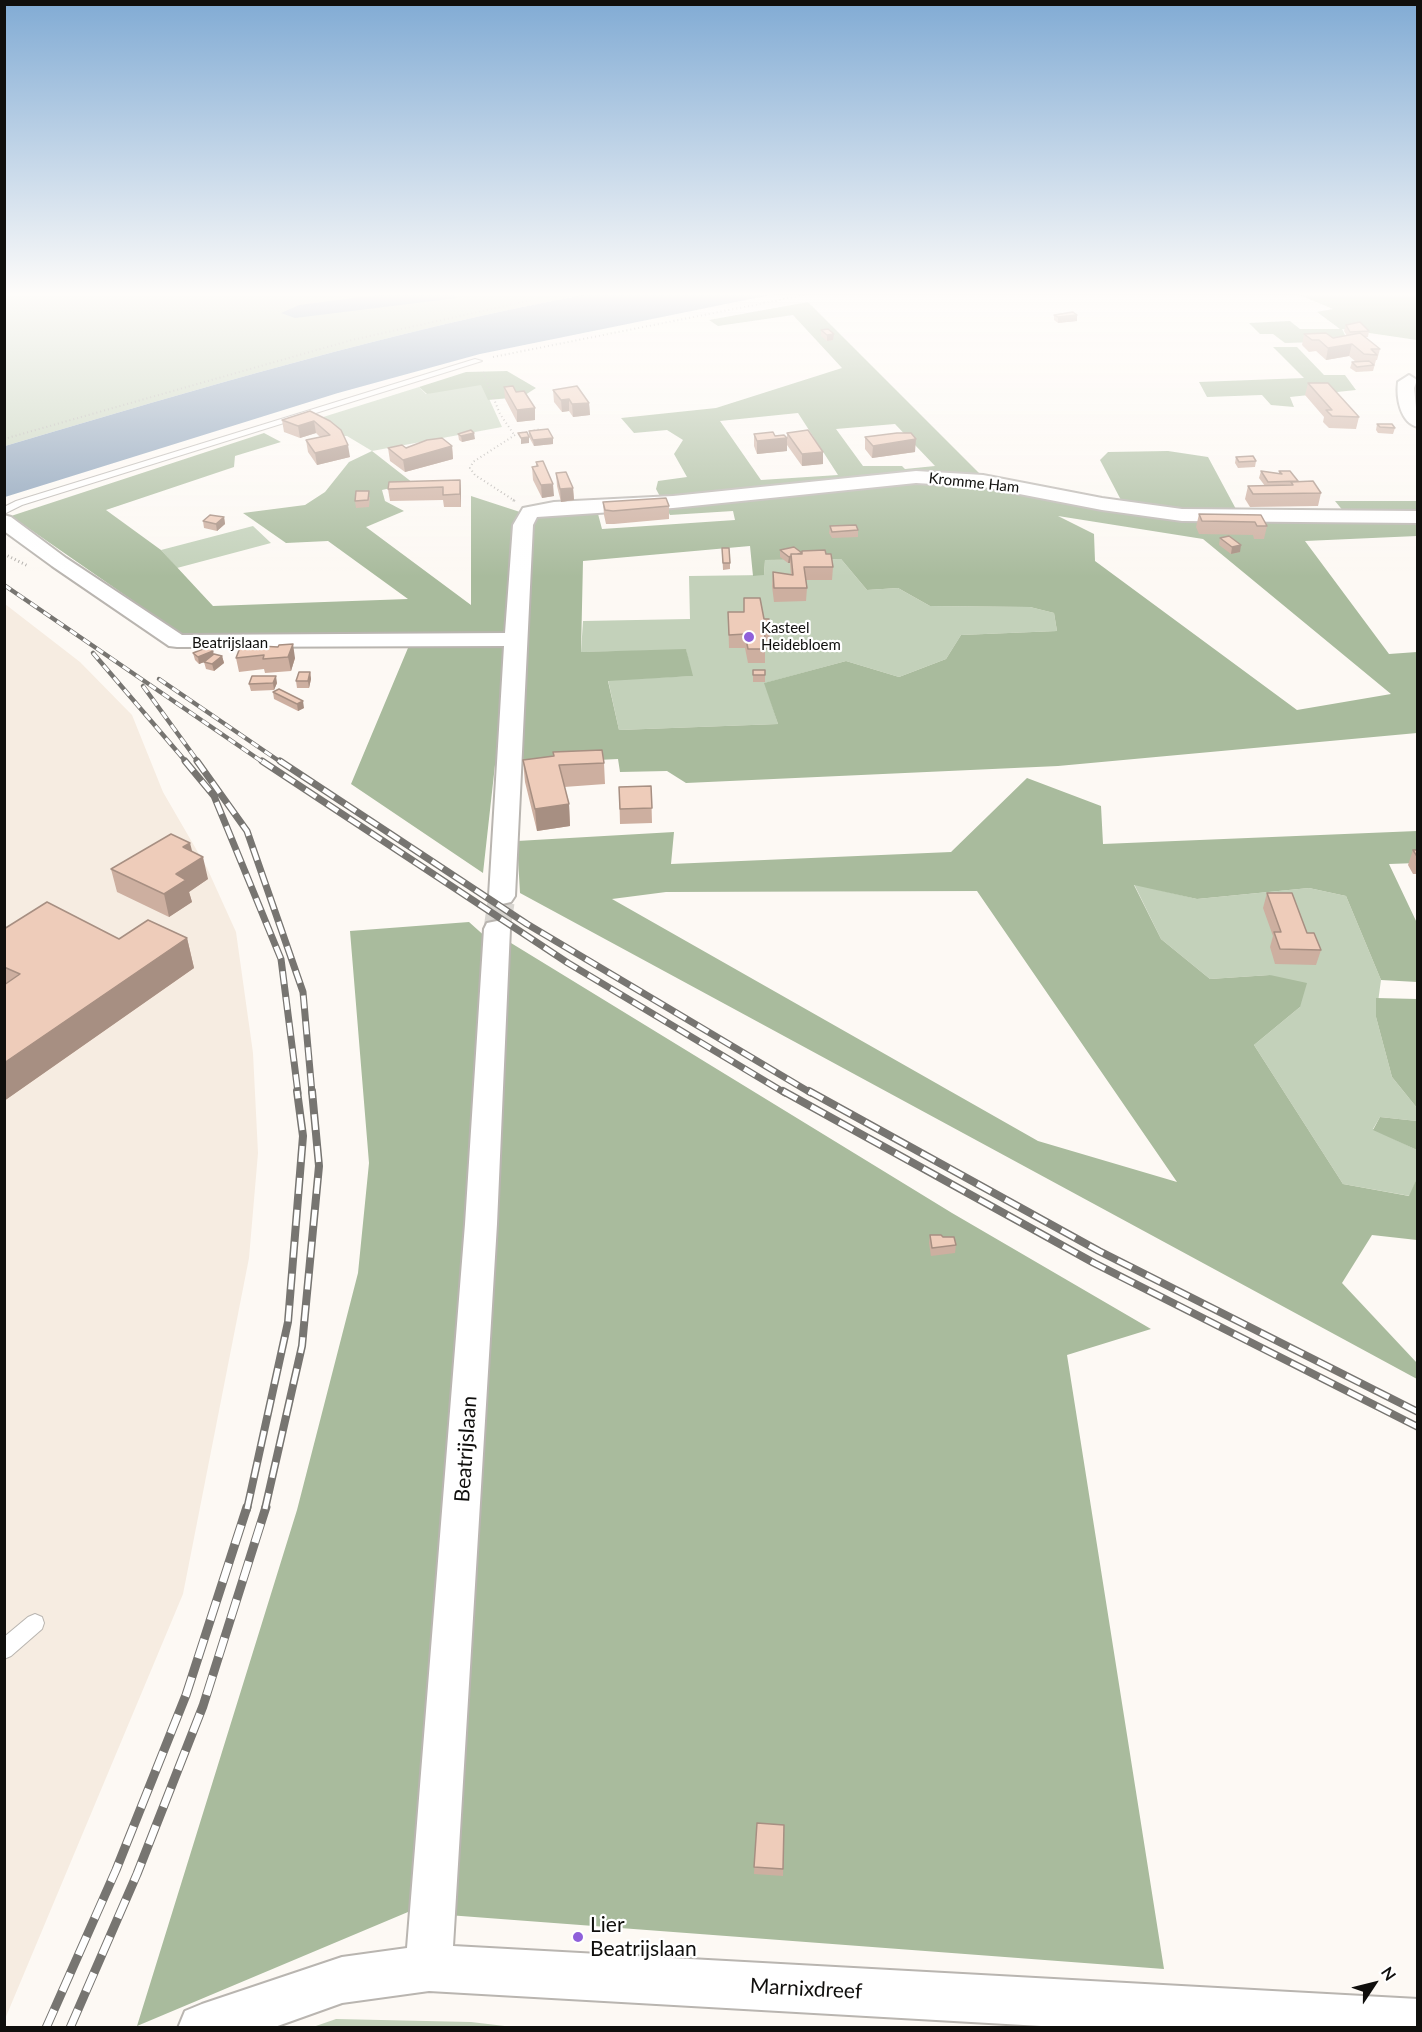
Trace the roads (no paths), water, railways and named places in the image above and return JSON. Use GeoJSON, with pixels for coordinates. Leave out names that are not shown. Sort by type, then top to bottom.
{"type":"FeatureCollection","features":[{"type":"Feature","properties":{"kind":"street"},"geometry":{"type":"LineString","coordinates":[[1406,388],[1405,396],[1410,414],[1418,422]]}},
{"type":"Feature","properties":{"kind":"street","name":"Kromme Ham"},"geometry":{"type":"LineString","coordinates":[[530,512],[554,508],[673,502],[916,477],[983,481],[1102,504],[1182,515],[1418,517]]}},
{"type":"Feature","properties":{"kind":"street","name":"Beatrijslaan"},"geometry":{"type":"LineString","coordinates":[[429,1968],[482,1224],[517,611],[523,525],[530,512]]}},
{"type":"Feature","properties":{"kind":"street","name":"Beatrijslaan"},"geometry":{"type":"LineString","coordinates":[[4,521],[58,562],[177,641],[516,639]]}},
{"type":"Feature","properties":{"kind":"street","name":"Beatrijslaan"},"geometry":{"type":"LineString","coordinates":[[462,639],[517,611]]}},
{"type":"Feature","properties":{"kind":"street"},"geometry":{"type":"LineString","coordinates":[[462,639],[491,650],[515,670]]}},
{"type":"Feature","properties":{"kind":"street","name":"Marnixdreef"},"geometry":{"type":"LineString","coordinates":[[202,2028],[342,1980],[429,1968],[1418,2023]]}},
{"type":"Feature","properties":{"kind":"lane"},"geometry":{"type":"LineString","coordinates":[[4,511],[19,503],[391,388]]}},
{"type":"Feature","properties":{"kind":"lane"},"geometry":{"type":"LineString","coordinates":[[4,1650],[34,1623]]}},
{"type":"Feature","properties":{"kind":"water"},"geometry":{"type":"Polygon","coordinates":[[[204,388],[357,388],[5,497],[5,446],[204,388]]]}},
{"type":"Feature","properties":{"kind":"tunnel"},"geometry":{"type":"LineString","coordinates":[[497,929],[502,896]]}},
{"type":"Feature","properties":{"kind":"railway"},"geometry":{"type":"LineString","coordinates":[[4,585],[264,763]]}},
{"type":"Feature","properties":{"kind":"railway"},"geometry":{"type":"LineString","coordinates":[[93,653],[187,763]]}},
{"type":"Feature","properties":{"kind":"railway"},"geometry":{"type":"LineString","coordinates":[[159,679],[282,763]]}},
{"type":"Feature","properties":{"kind":"railway"},"geometry":{"type":"LineString","coordinates":[[143,686],[199,763]]}},
{"type":"Feature","properties":{"kind":"railway"},"geometry":{"type":"LineString","coordinates":[[185,761],[214,796],[281,959],[298,1093]]}},
{"type":"Feature","properties":{"kind":"railway"},"geometry":{"type":"LineString","coordinates":[[197,761],[247,831],[303,992],[312,1093]]}},
{"type":"Feature","properties":{"kind":"railway"},"geometry":{"type":"LineString","coordinates":[[262,761],[568,963],[785,1093]]}},
{"type":"Feature","properties":{"kind":"railway"},"geometry":{"type":"LineString","coordinates":[[280,761],[527,924],[811,1093]]}},
{"type":"Feature","properties":{"kind":"railway"},"geometry":{"type":"LineString","coordinates":[[247,1509],[288,1322],[303,1136],[297,1091]]}},
{"type":"Feature","properties":{"kind":"railway"},"geometry":{"type":"LineString","coordinates":[[265,1509],[302,1346],[319,1166],[312,1091]]}},
{"type":"Feature","properties":{"kind":"railway"},"geometry":{"type":"LineString","coordinates":[[783,1091],[1094,1263],[1418,1427]]}},
{"type":"Feature","properties":{"kind":"railway"},"geometry":{"type":"LineString","coordinates":[[809,1091],[1099,1251],[1418,1412]]}},
{"type":"Feature","properties":{"kind":"railway"},"geometry":{"type":"LineString","coordinates":[[46,2028],[116,1870],[186,1695],[247,1507]]}},
{"type":"Feature","properties":{"kind":"railway"},"geometry":{"type":"LineString","coordinates":[[70,2028],[137,1874],[203,1706],[266,1507]]}},
{"type":"Feature","properties":{"kind":"place","name":"Kasteel Heidebloem"},"geometry":{"type":"Point","coordinates":[749,637]}},
{"type":"Feature","properties":{"kind":"place","name":"Lier Beatrijslaan"},"geometry":{"type":"Point","coordinates":[578,1937]}}]}
